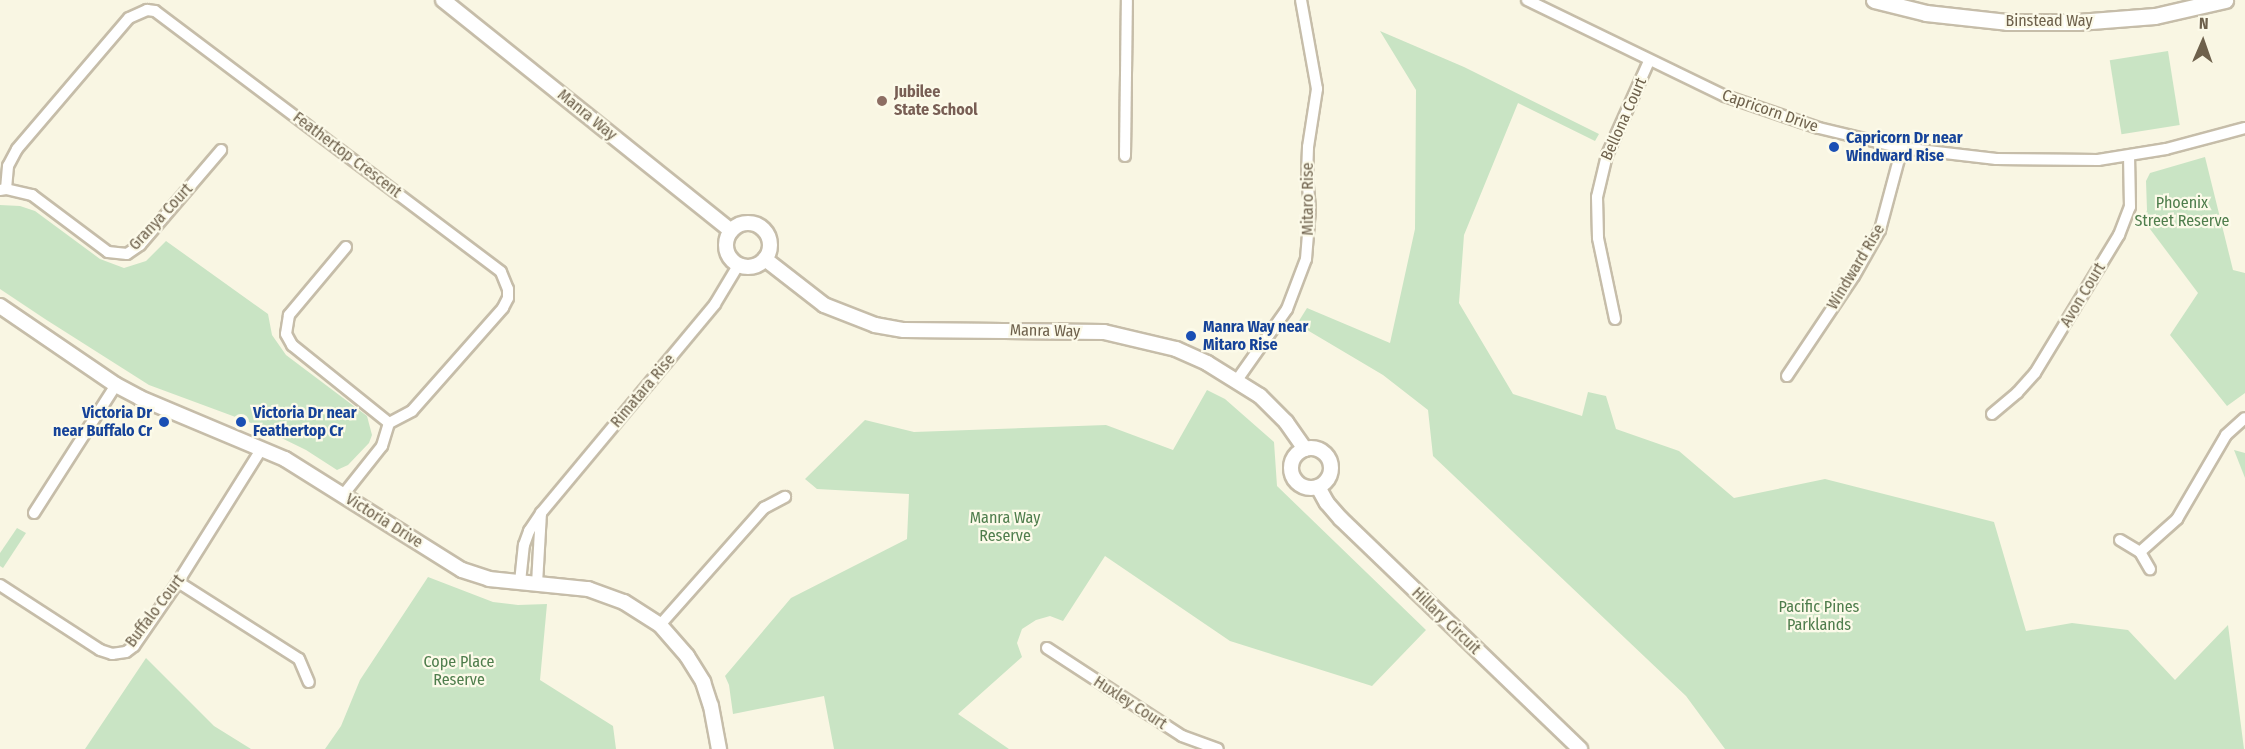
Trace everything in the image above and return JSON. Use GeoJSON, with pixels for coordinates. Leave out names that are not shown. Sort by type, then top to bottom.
{"type":"FeatureCollection","features":[{"type":"Feature","properties":{"kind":"main road","name":"Binstead Way"},"geometry":{"type":"LineString","coordinates":[[1874,0],[1926,13],[2007,22],[2078,22],[2155,16],[2225,0]]}},
{"type":"Feature","properties":{"kind":"street","name":"Manra Way"},"geometry":{"type":"LineString","coordinates":[[443,0],[731,231]]}},
{"type":"Feature","properties":{"kind":"street"},"geometry":{"type":"LineString","coordinates":[[1125,156],[1127,0]]}},
{"type":"Feature","properties":{"kind":"street","name":"Mitaro Rise"},"geometry":{"type":"LineString","coordinates":[[1237,380],[1287,309],[1306,259],[1310,209],[1307,176],[1308,147],[1317,89],[1301,0]]}},
{"type":"Feature","properties":{"kind":"street","name":"Capricorn Drive"},"geometry":{"type":"LineString","coordinates":[[1527,0],[1725,96],[1819,128],[1902,148],[1996,159],[2074,161],[2129,156],[2245,128]]}},
{"type":"Feature","properties":{"kind":"street","name":"Feathertop Crescent"},"geometry":{"type":"LineString","coordinates":[[3,189],[8,166],[17,149],[129,18],[147,9],[164,16],[501,272],[507,280],[508,298],[503,308],[412,411],[390,423]]}},
{"type":"Feature","properties":{"kind":"street","name":"Bellona Court"},"geometry":{"type":"LineString","coordinates":[[1615,319],[1598,238],[1597,197],[1607,155],[1649,61]]}},
{"type":"Feature","properties":{"kind":"street","name":"Windward Rise"},"geometry":{"type":"LineString","coordinates":[[1787,376],[1854,276],[1880,230],[1902,148]]}},
{"type":"Feature","properties":{"kind":"street","name":"Granya Court"},"geometry":{"type":"LineString","coordinates":[[3,189],[21,191],[41,201],[108,252],[127,254],[140,245],[221,150]]}},
{"type":"Feature","properties":{"kind":"street","name":"Avon Court"},"geometry":{"type":"LineString","coordinates":[[1992,414],[2018,393],[2035,373],[2120,235],[2130,207],[2129,156]]}},
{"type":"Feature","properties":{"kind":"street"},"geometry":{"type":"LineString","coordinates":[[744,223],[751,223],[764,230],[770,241],[765,259],[753,266],[739,264],[727,249],[731,231],[744,223]]}},
{"type":"Feature","properties":{"kind":"street"},"geometry":{"type":"LineString","coordinates":[[343,495],[382,446],[390,423],[292,345],[286,334],[289,315],[346,247]]}},
{"type":"Feature","properties":{"kind":"street","name":"Manra Way"},"geometry":{"type":"LineString","coordinates":[[765,259],[824,305],[875,325],[904,330],[1104,332],[1176,349],[1237,380],[1275,410],[1305,449]]}},
{"type":"Feature","properties":{"kind":"street","name":"Rimatara Rise"},"geometry":{"type":"LineString","coordinates":[[520,582],[524,545],[529,531],[541,513],[715,304],[739,264]]}},
{"type":"Feature","properties":{"kind":"street","name":"Victoria Drive"},"geometry":{"type":"LineString","coordinates":[[0,306],[116,385],[140,398],[262,448],[343,495],[462,570],[489,579],[588,589],[624,602],[660,625],[687,656],[703,682],[719,749]]}},
{"type":"Feature","properties":{"kind":"street"},"geometry":{"type":"LineString","coordinates":[[34,513],[116,385]]}},
{"type":"Feature","properties":{"kind":"street"},"geometry":{"type":"LineString","coordinates":[[2140,552],[2176,519],[2220,444],[2244,422]]}},
{"type":"Feature","properties":{"kind":"street","name":"Buffalo Court"},"geometry":{"type":"LineString","coordinates":[[0,585],[100,650],[112,654],[126,652],[134,646],[178,582],[262,448]]}},
{"type":"Feature","properties":{"kind":"street"},"geometry":{"type":"LineString","coordinates":[[1305,449],[1319,449],[1329,458],[1332,465],[1329,478],[1318,487],[1303,487],[1292,475],[1293,459],[1305,449]]}},
{"type":"Feature","properties":{"kind":"street","name":"Hillary Circuit"},"geometry":{"type":"LineString","coordinates":[[1318,487],[1327,503],[1341,519],[1580,749]]}},
{"type":"Feature","properties":{"kind":"street"},"geometry":{"type":"LineString","coordinates":[[660,625],[764,508],[785,496]]}},
{"type":"Feature","properties":{"kind":"street"},"geometry":{"type":"LineString","coordinates":[[537,584],[541,513]]}},
{"type":"Feature","properties":{"kind":"street"},"geometry":{"type":"LineString","coordinates":[[2120,540],[2140,552],[2150,569]]}},
{"type":"Feature","properties":{"kind":"street"},"geometry":{"type":"LineString","coordinates":[[178,582],[299,659],[309,682]]}},
{"type":"Feature","properties":{"kind":"street","name":"Huxley Court"},"geometry":{"type":"LineString","coordinates":[[1047,648],[1182,736],[1218,749]]}},
{"type":"Feature","properties":{"kind":"green space","name":"Pacific Pines Parklands"},"geometry":{"type":"Polygon","coordinates":[[[1380,31],[1464,67],[1599,134],[1595,141],[1518,103],[1464,235],[1459,303],[1513,394],[1582,416],[1588,392],[1606,396],[1616,429],[1679,451],[1734,498],[1825,479],[1994,522],[2026,631],[2072,623],[2128,630],[2175,680],[2228,625],[2244,749],[1725,749],[1686,696],[1433,456],[1428,410],[1383,375],[1297,324],[1307,308],[1390,343],[1415,229],[1416,90],[1380,31]]]}},
{"type":"Feature","properties":{"kind":"green space"},"geometry":{"type":"Polygon","coordinates":[[[2168,51],[2180,125],[2121,134],[2110,60],[2168,51]]]}},
{"type":"Feature","properties":{"kind":"green space","name":"Phoenix Street Reserve"},"geometry":{"type":"Polygon","coordinates":[[[2205,157],[2233,270],[2245,273],[2245,393],[2227,406],[2170,335],[2198,293],[2144,221],[2147,210],[2146,181],[2150,173],[2205,157]]]}},
{"type":"Feature","properties":{"kind":"green space"},"geometry":{"type":"Polygon","coordinates":[[[0,205],[20,206],[35,211],[100,259],[124,268],[146,261],[166,241],[268,314],[272,335],[286,355],[367,416],[372,435],[369,443],[348,465],[337,470],[306,450],[249,422],[149,385],[45,319],[0,289],[0,205]]]}},
{"type":"Feature","properties":{"kind":"green space","name":"Manra Way Reserve"},"geometry":{"type":"Polygon","coordinates":[[[1207,390],[1225,399],[1274,442],[1277,486],[1426,630],[1372,686],[1230,641],[1105,556],[1063,621],[1050,616],[1036,620],[1022,629],[1017,643],[1022,657],[958,714],[1009,749],[834,749],[824,696],[733,714],[729,685],[725,676],[791,598],[907,539],[909,494],[817,489],[805,479],[865,420],[914,432],[1106,425],[1173,450],[1207,390]]]}},
{"type":"Feature","properties":{"kind":"green space"},"geometry":{"type":"Polygon","coordinates":[[[2234,450],[2245,453],[2245,478],[2234,450]]]}},
{"type":"Feature","properties":{"kind":"green space"},"geometry":{"type":"Polygon","coordinates":[[[17,528],[26,533],[3,568],[0,566],[0,553],[17,528]]]}},
{"type":"Feature","properties":{"kind":"green space","name":"Cope Place Reserve"},"geometry":{"type":"Polygon","coordinates":[[[428,577],[493,602],[518,605],[547,604],[540,680],[613,726],[616,749],[325,749],[341,726],[360,680],[428,577]]]}},
{"type":"Feature","properties":{"kind":"green space"},"geometry":{"type":"Polygon","coordinates":[[[146,658],[214,726],[251,749],[85,749],[146,658]]]}},
{"type":"Feature","properties":{"kind":"place","name":"Jubilee State School"},"geometry":{"type":"Point","coordinates":[882,101]}},
{"type":"Feature","properties":{"kind":"place","name":"Capricorn Dr near Windward Rise"},"geometry":{"type":"Point","coordinates":[1834,147]}},
{"type":"Feature","properties":{"kind":"place","name":"Manra Way near Mitaro Rise"},"geometry":{"type":"Point","coordinates":[1191,336]}},
{"type":"Feature","properties":{"kind":"place","name":"Victoria Dr near Buffalo Cr"},"geometry":{"type":"Point","coordinates":[164,422]}},
{"type":"Feature","properties":{"kind":"place","name":"Victoria Dr near Feathertop Cr"},"geometry":{"type":"Point","coordinates":[241,422]}}]}
